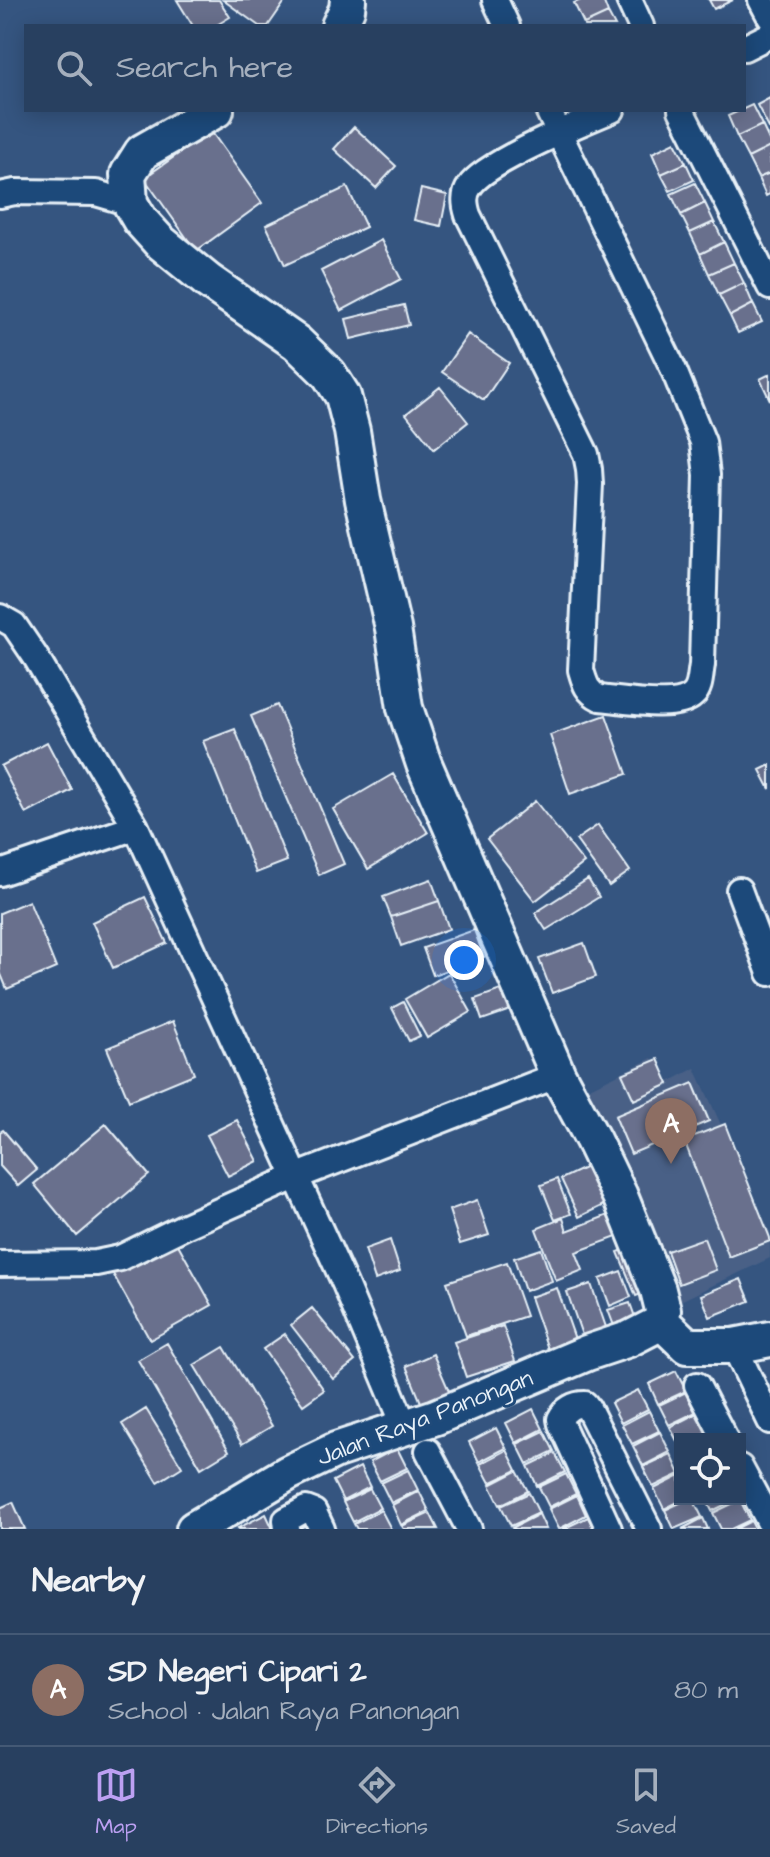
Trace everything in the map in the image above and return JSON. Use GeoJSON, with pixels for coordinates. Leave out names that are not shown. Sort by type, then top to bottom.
{"type":"FeatureCollection","features":[{"type":"Feature","properties":{"kind":"street"},"geometry":{"type":"LineString","coordinates":[[340,24],[348,0]]}},
{"type":"Feature","properties":{"kind":"street"},"geometry":{"type":"LineString","coordinates":[[495,0],[506,24]]}},
{"type":"Feature","properties":{"kind":"street"},"geometry":{"type":"LineString","coordinates":[[629,0],[640,24]]}},
{"type":"Feature","properties":{"kind":"street"},"geometry":{"type":"LineString","coordinates":[[761,0],[770,17]]}},
{"type":"Feature","properties":{"kind":"street"},"geometry":{"type":"LineString","coordinates":[[746,47],[770,35]]}},
{"type":"Feature","properties":{"kind":"street"},"geometry":{"type":"LineString","coordinates":[[212,112],[142,152],[128,174],[130,203],[159,241],[208,281],[297,343],[329,374],[343,396],[393,628],[405,708],[424,764],[558,1075],[620,1196],[658,1290],[663,1310],[662,1322],[687,1346],[734,1346],[770,1339]]}},
{"type":"Feature","properties":{"kind":"street"},"geometry":{"type":"LineString","coordinates":[[549,112],[559,133],[673,368],[703,442],[707,475],[702,665],[693,696],[680,702],[600,698],[585,687],[581,670],[590,484],[586,454],[464,202],[468,187],[480,174],[559,133],[607,112]]}},
{"type":"Feature","properties":{"kind":"street"},"geometry":{"type":"LineString","coordinates":[[682,112],[770,287]]}},
{"type":"Feature","properties":{"kind":"street"},"geometry":{"type":"LineString","coordinates":[[0,195],[15,192],[96,193],[130,203]]}},
{"type":"Feature","properties":{"kind":"street"},"geometry":{"type":"LineString","coordinates":[[0,617],[14,625],[35,656],[136,827],[417,1439],[469,1529]]}},
{"type":"Feature","properties":{"kind":"street"},"geometry":{"type":"LineString","coordinates":[[0,873],[136,827]]}},
{"type":"Feature","properties":{"kind":"street"},"geometry":{"type":"LineString","coordinates":[[739,890],[770,973]]}},
{"type":"Feature","properties":{"kind":"street"},"geometry":{"type":"LineString","coordinates":[[0,1264],[96,1263],[120,1258],[295,1177],[558,1075]]}},
{"type":"Feature","properties":{"kind":"street","name":"Jalan Raya Panongan"},"geometry":{"type":"LineString","coordinates":[[194,1529],[288,1473],[336,1450],[417,1439],[451,1411],[587,1353],[629,1339],[662,1322]]}},
{"type":"Feature","properties":{"kind":"street"},"geometry":{"type":"LineString","coordinates":[[734,1346],[770,1421]]}},
{"type":"Feature","properties":{"kind":"street"},"geometry":{"type":"LineString","coordinates":[[697,1385],[722,1433]]}},
{"type":"Feature","properties":{"kind":"street"},"geometry":{"type":"LineString","coordinates":[[609,1529],[560,1419],[568,1408],[578,1404],[585,1404],[588,1408],[649,1529]]}},
{"type":"Feature","properties":{"kind":"street"},"geometry":{"type":"LineString","coordinates":[[746,1478],[770,1523]]}},
{"type":"Feature","properties":{"kind":"street"},"geometry":{"type":"LineString","coordinates":[[287,1529],[286,1520],[306,1509],[314,1512],[322,1529]]}},
{"type":"Feature","properties":{"kind":"shaded area"},"geometry":{"type":"Polygon","coordinates":[[[652,1058],[669,1082],[695,1068],[770,1232],[770,1258],[668,1307],[573,1096],[652,1058]]]}},
{"type":"Feature","properties":{"kind":"building"},"geometry":{"type":"Polygon","coordinates":[[[177,0],[219,0],[230,17],[218,24],[192,24],[177,0]]]}},
{"type":"Feature","properties":{"kind":"building"},"geometry":{"type":"Polygon","coordinates":[[[223,0],[286,0],[269,24],[256,24],[223,0]]]}},
{"type":"Feature","properties":{"kind":"building"},"geometry":{"type":"Polygon","coordinates":[[[603,0],[608,13],[584,24],[574,3],[603,0]]]}},
{"type":"Feature","properties":{"kind":"building"},"geometry":{"type":"Polygon","coordinates":[[[709,0],[733,0],[714,9],[709,0]]]}},
{"type":"Feature","properties":{"kind":"building"},"geometry":{"type":"Polygon","coordinates":[[[608,13],[614,24],[584,24],[608,13]]]}},
{"type":"Feature","properties":{"kind":"building"},"geometry":{"type":"Polygon","coordinates":[[[770,98],[770,130],[757,105],[770,98]]]}},
{"type":"Feature","properties":{"kind":"building"},"geometry":{"type":"Polygon","coordinates":[[[752,105],[762,125],[737,137],[728,116],[746,112],[746,108],[752,105]]]}},
{"type":"Feature","properties":{"kind":"building"},"geometry":{"type":"Polygon","coordinates":[[[762,125],[770,147],[748,158],[737,137],[762,125]]]}},
{"type":"Feature","properties":{"kind":"building"},"geometry":{"type":"Polygon","coordinates":[[[354,127],[396,166],[376,188],[334,149],[354,127]]]}},
{"type":"Feature","properties":{"kind":"building"},"geometry":{"type":"Polygon","coordinates":[[[211,131],[262,203],[196,251],[144,178],[211,131]]]}},
{"type":"Feature","properties":{"kind":"building"},"geometry":{"type":"Polygon","coordinates":[[[675,142],[686,163],[661,174],[652,153],[675,142]]]}},
{"type":"Feature","properties":{"kind":"building"},"geometry":{"type":"Polygon","coordinates":[[[770,147],[770,173],[758,178],[748,158],[770,147]]]}},
{"type":"Feature","properties":{"kind":"building"},"geometry":{"type":"Polygon","coordinates":[[[686,163],[694,180],[670,191],[661,174],[686,163]]]}},
{"type":"Feature","properties":{"kind":"building"},"geometry":{"type":"Polygon","coordinates":[[[770,173],[770,194],[766,196],[758,178],[770,173]]]}},
{"type":"Feature","properties":{"kind":"building"},"geometry":{"type":"Polygon","coordinates":[[[695,183],[705,203],[681,215],[671,194],[695,183]]]}},
{"type":"Feature","properties":{"kind":"building"},"geometry":{"type":"Polygon","coordinates":[[[347,187],[366,227],[285,265],[266,225],[347,187]]]}},
{"type":"Feature","properties":{"kind":"building"},"geometry":{"type":"Polygon","coordinates":[[[421,189],[447,195],[441,226],[414,220],[421,189]]]}},
{"type":"Feature","properties":{"kind":"building"},"geometry":{"type":"Polygon","coordinates":[[[705,203],[714,222],[690,233],[681,215],[705,203]]]}},
{"type":"Feature","properties":{"kind":"building"},"geometry":{"type":"Polygon","coordinates":[[[714,222],[724,242],[700,254],[690,233],[714,222]]]}},
{"type":"Feature","properties":{"kind":"building"},"geometry":{"type":"Polygon","coordinates":[[[381,240],[401,279],[341,311],[321,271],[381,240]]]}},
{"type":"Feature","properties":{"kind":"building"},"geometry":{"type":"Polygon","coordinates":[[[724,242],[734,263],[709,274],[700,254],[724,242]]]}},
{"type":"Feature","properties":{"kind":"building"},"geometry":{"type":"Polygon","coordinates":[[[734,263],[744,283],[719,295],[709,274],[734,263]]]}},
{"type":"Feature","properties":{"kind":"building"},"geometry":{"type":"Polygon","coordinates":[[[744,283],[753,304],[730,316],[719,295],[744,283]]]}},
{"type":"Feature","properties":{"kind":"building"},"geometry":{"type":"Polygon","coordinates":[[[753,304],[762,322],[738,333],[730,316],[753,304]]]}},
{"type":"Feature","properties":{"kind":"building"},"geometry":{"type":"Polygon","coordinates":[[[404,305],[409,325],[351,339],[346,319],[404,305]]]}},
{"type":"Feature","properties":{"kind":"building"},"geometry":{"type":"Polygon","coordinates":[[[468,334],[509,363],[484,400],[442,372],[468,334]]]}},
{"type":"Feature","properties":{"kind":"building"},"geometry":{"type":"Polygon","coordinates":[[[770,374],[770,400],[760,379],[770,374]]]}},
{"type":"Feature","properties":{"kind":"building"},"geometry":{"type":"Polygon","coordinates":[[[440,387],[468,422],[434,449],[406,414],[440,387]]]}},
{"type":"Feature","properties":{"kind":"building"},"geometry":{"type":"Polygon","coordinates":[[[277,705],[344,864],[319,875],[251,716],[277,705]]]}},
{"type":"Feature","properties":{"kind":"building"},"geometry":{"type":"Polygon","coordinates":[[[606,715],[627,774],[570,794],[550,735],[606,715]]]}},
{"type":"Feature","properties":{"kind":"building"},"geometry":{"type":"Polygon","coordinates":[[[235,729],[287,861],[256,873],[203,741],[235,729]]]}},
{"type":"Feature","properties":{"kind":"building"},"geometry":{"type":"Polygon","coordinates":[[[47,742],[72,790],[26,814],[1,766],[47,742]]]}},
{"type":"Feature","properties":{"kind":"building"},"geometry":{"type":"Polygon","coordinates":[[[770,765],[770,789],[760,770],[770,765]]]}},
{"type":"Feature","properties":{"kind":"building"},"geometry":{"type":"Polygon","coordinates":[[[393,774],[428,833],[368,869],[333,809],[393,774]]]}},
{"type":"Feature","properties":{"kind":"building"},"geometry":{"type":"Polygon","coordinates":[[[535,801],[584,863],[535,901],[487,839],[535,801]]]}},
{"type":"Feature","properties":{"kind":"building"},"geometry":{"type":"Polygon","coordinates":[[[598,825],[630,871],[609,886],[576,840],[598,825]]]}},
{"type":"Feature","properties":{"kind":"building"},"geometry":{"type":"Polygon","coordinates":[[[431,879],[439,901],[391,917],[383,897],[431,879]]]}},
{"type":"Feature","properties":{"kind":"building"},"geometry":{"type":"Polygon","coordinates":[[[588,879],[599,897],[546,930],[535,913],[588,879]]]}},
{"type":"Feature","properties":{"kind":"building"},"geometry":{"type":"Polygon","coordinates":[[[145,897],[167,943],[113,968],[92,922],[145,897]]]}},
{"type":"Feature","properties":{"kind":"building"},"geometry":{"type":"Polygon","coordinates":[[[29,901],[56,968],[7,989],[0,972],[0,913],[29,901]]]}},
{"type":"Feature","properties":{"kind":"building"},"geometry":{"type":"Polygon","coordinates":[[[439,901],[449,929],[401,946],[391,917],[439,901]]]}},
{"type":"Feature","properties":{"kind":"building"},"geometry":{"type":"Polygon","coordinates":[[[474,930],[484,957],[433,975],[423,948],[474,930]]]}},
{"type":"Feature","properties":{"kind":"building"},"geometry":{"type":"Polygon","coordinates":[[[584,943],[596,977],[552,993],[539,959],[584,943]]]}},
{"type":"Feature","properties":{"kind":"building"},"geometry":{"type":"Polygon","coordinates":[[[449,973],[471,1012],[427,1038],[405,999],[449,973]]]}},
{"type":"Feature","properties":{"kind":"building"},"geometry":{"type":"Polygon","coordinates":[[[515,985],[522,1006],[482,1020],[475,999],[515,985]]]}},
{"type":"Feature","properties":{"kind":"building"},"geometry":{"type":"Polygon","coordinates":[[[403,1002],[420,1036],[409,1041],[392,1008],[403,1002]]]}},
{"type":"Feature","properties":{"kind":"building"},"geometry":{"type":"Polygon","coordinates":[[[173,1021],[194,1074],[129,1101],[107,1048],[173,1021]]]}},
{"type":"Feature","properties":{"kind":"building"},"geometry":{"type":"Polygon","coordinates":[[[658,1059],[669,1084],[634,1100],[622,1074],[658,1059]]]}},
{"type":"Feature","properties":{"kind":"building"},"geometry":{"type":"Polygon","coordinates":[[[693,1083],[709,1121],[631,1154],[615,1116],[693,1083]]]}},
{"type":"Feature","properties":{"kind":"building"},"geometry":{"type":"Polygon","coordinates":[[[237,1120],[258,1161],[228,1176],[207,1135],[237,1120]]]}},
{"type":"Feature","properties":{"kind":"building"},"geometry":{"type":"Polygon","coordinates":[[[106,1124],[149,1175],[77,1236],[34,1184],[106,1124]]]}},
{"type":"Feature","properties":{"kind":"building"},"geometry":{"type":"Polygon","coordinates":[[[725,1124],[770,1238],[770,1241],[729,1257],[684,1140],[725,1124]]]}},
{"type":"Feature","properties":{"kind":"building"},"geometry":{"type":"Polygon","coordinates":[[[3,1130],[37,1170],[18,1186],[0,1166],[0,1132],[3,1130]]]}},
{"type":"Feature","properties":{"kind":"building"},"geometry":{"type":"Polygon","coordinates":[[[595,1163],[612,1201],[579,1217],[561,1179],[595,1163]]]}},
{"type":"Feature","properties":{"kind":"building"},"geometry":{"type":"Polygon","coordinates":[[[557,1179],[571,1214],[555,1220],[541,1185],[557,1179]]]}},
{"type":"Feature","properties":{"kind":"building"},"geometry":{"type":"Polygon","coordinates":[[[477,1200],[489,1235],[460,1244],[449,1210],[477,1200]]]}},
{"type":"Feature","properties":{"kind":"building"},"geometry":{"type":"Polygon","coordinates":[[[616,1212],[625,1234],[576,1252],[583,1270],[556,1281],[536,1229],[563,1218],[567,1231],[616,1212]]]}},
{"type":"Feature","properties":{"kind":"building"},"geometry":{"type":"Polygon","coordinates":[[[704,1238],[716,1270],[679,1284],[667,1251],[704,1238]]]}},
{"type":"Feature","properties":{"kind":"building"},"geometry":{"type":"Polygon","coordinates":[[[175,1239],[212,1305],[150,1340],[113,1274],[175,1239]]]}},
{"type":"Feature","properties":{"kind":"building"},"geometry":{"type":"Polygon","coordinates":[[[390,1240],[400,1271],[375,1280],[365,1249],[390,1240]]]}},
{"type":"Feature","properties":{"kind":"building"},"geometry":{"type":"Polygon","coordinates":[[[632,1247],[650,1291],[636,1296],[618,1252],[632,1247]]]}},
{"type":"Feature","properties":{"kind":"building"},"geometry":{"type":"Polygon","coordinates":[[[541,1249],[552,1281],[525,1291],[514,1258],[541,1249]]]}},
{"type":"Feature","properties":{"kind":"building"},"geometry":{"type":"Polygon","coordinates":[[[507,1262],[526,1316],[466,1336],[447,1282],[507,1262]]]}},
{"type":"Feature","properties":{"kind":"building"},"geometry":{"type":"Polygon","coordinates":[[[621,1271],[631,1297],[610,1306],[600,1279],[621,1271]]]}},
{"type":"Feature","properties":{"kind":"building"},"geometry":{"type":"Polygon","coordinates":[[[741,1279],[750,1301],[710,1317],[701,1295],[741,1279]]]}},
{"type":"Feature","properties":{"kind":"building"},"geometry":{"type":"Polygon","coordinates":[[[591,1284],[607,1330],[583,1338],[567,1292],[591,1284]]]}},
{"type":"Feature","properties":{"kind":"building"},"geometry":{"type":"Polygon","coordinates":[[[557,1288],[576,1342],[549,1352],[530,1297],[557,1288]]]}},
{"type":"Feature","properties":{"kind":"building"},"geometry":{"type":"Polygon","coordinates":[[[630,1303],[640,1331],[619,1339],[608,1310],[630,1303]]]}},
{"type":"Feature","properties":{"kind":"building"},"geometry":{"type":"Polygon","coordinates":[[[312,1308],[355,1361],[333,1379],[291,1325],[312,1308]]]}},
{"type":"Feature","properties":{"kind":"building"},"geometry":{"type":"Polygon","coordinates":[[[503,1326],[515,1361],[466,1377],[454,1342],[503,1326]]]}},
{"type":"Feature","properties":{"kind":"building"},"geometry":{"type":"Polygon","coordinates":[[[285,1334],[324,1390],[303,1405],[263,1349],[285,1334]]]}},
{"type":"Feature","properties":{"kind":"building"},"geometry":{"type":"Polygon","coordinates":[[[167,1343],[229,1451],[201,1468],[138,1360],[167,1343]]]}},
{"type":"Feature","properties":{"kind":"building"},"geometry":{"type":"Polygon","coordinates":[[[224,1347],[272,1426],[242,1444],[194,1365],[224,1347]]]}},
{"type":"Feature","properties":{"kind":"building"},"geometry":{"type":"Polygon","coordinates":[[[433,1354],[450,1393],[422,1405],[406,1366],[433,1354]]]}},
{"type":"Feature","properties":{"kind":"building"},"geometry":{"type":"Polygon","coordinates":[[[676,1371],[686,1391],[658,1404],[649,1384],[676,1371]]]}},
{"type":"Feature","properties":{"kind":"building"},"geometry":{"type":"Polygon","coordinates":[[[638,1390],[648,1409],[621,1423],[611,1403],[638,1390]]]}},
{"type":"Feature","properties":{"kind":"building"},"geometry":{"type":"Polygon","coordinates":[[[686,1392],[696,1412],[669,1425],[659,1405],[686,1392]]]}},
{"type":"Feature","properties":{"kind":"building"},"geometry":{"type":"Polygon","coordinates":[[[146,1409],[182,1467],[158,1482],[122,1424],[146,1409]]]}},
{"type":"Feature","properties":{"kind":"building"},"geometry":{"type":"Polygon","coordinates":[[[533,1409],[543,1429],[516,1443],[506,1423],[533,1409]]]}},
{"type":"Feature","properties":{"kind":"building"},"geometry":{"type":"Polygon","coordinates":[[[649,1411],[659,1431],[632,1444],[622,1425],[649,1411]]]}},
{"type":"Feature","properties":{"kind":"building"},"geometry":{"type":"Polygon","coordinates":[[[697,1413],[707,1433],[674,1435],[670,1427],[697,1413]]]}},
{"type":"Feature","properties":{"kind":"building"},"geometry":{"type":"Polygon","coordinates":[[[496,1428],[506,1448],[479,1462],[469,1442],[496,1428]]]}},
{"type":"Feature","properties":{"kind":"building"},"geometry":{"type":"Polygon","coordinates":[[[544,1431],[554,1451],[527,1464],[517,1444],[544,1431]]]}},
{"type":"Feature","properties":{"kind":"building"},"geometry":{"type":"Polygon","coordinates":[[[660,1432],[670,1452],[643,1466],[633,1446],[660,1432]]]}},
{"type":"Feature","properties":{"kind":"building"},"geometry":{"type":"Polygon","coordinates":[[[397,1448],[407,1468],[380,1481],[370,1462],[397,1448]]]}},
{"type":"Feature","properties":{"kind":"building"},"geometry":{"type":"Polygon","coordinates":[[[507,1450],[517,1470],[490,1483],[480,1464],[507,1450]]]}},
{"type":"Feature","properties":{"kind":"building"},"geometry":{"type":"Polygon","coordinates":[[[555,1453],[565,1472],[537,1486],[528,1466],[555,1453]]]}},
{"type":"Feature","properties":{"kind":"building"},"geometry":{"type":"Polygon","coordinates":[[[671,1454],[674,1477],[653,1487],[643,1467],[671,1454]]]}},
{"type":"Feature","properties":{"kind":"building"},"geometry":{"type":"Polygon","coordinates":[[[360,1467],[370,1487],[343,1501],[333,1481],[360,1467]]]}},
{"type":"Feature","properties":{"kind":"building"},"geometry":{"type":"Polygon","coordinates":[[[408,1470],[418,1490],[391,1503],[381,1483],[408,1470]]]}},
{"type":"Feature","properties":{"kind":"building"},"geometry":{"type":"Polygon","coordinates":[[[517,1471],[528,1491],[500,1505],[490,1485],[517,1471]]]}},
{"type":"Feature","properties":{"kind":"building"},"geometry":{"type":"Polygon","coordinates":[[[566,1474],[576,1494],[549,1507],[539,1487],[566,1474]]]}},
{"type":"Feature","properties":{"kind":"building"},"geometry":{"type":"Polygon","coordinates":[[[674,1479],[674,1504],[664,1509],[654,1489],[674,1479]]]}},
{"type":"Feature","properties":{"kind":"building"},"geometry":{"type":"Polygon","coordinates":[[[370,1489],[380,1508],[353,1522],[343,1502],[370,1489]]]}},
{"type":"Feature","properties":{"kind":"building"},"geometry":{"type":"Polygon","coordinates":[[[419,1491],[429,1511],[401,1525],[392,1505],[419,1491]]]}},
{"type":"Feature","properties":{"kind":"building"},"geometry":{"type":"Polygon","coordinates":[[[529,1493],[539,1513],[511,1526],[501,1506],[529,1493]]]}},
{"type":"Feature","properties":{"kind":"building"},"geometry":{"type":"Polygon","coordinates":[[[577,1495],[586,1515],[559,1529],[549,1509],[577,1495]]]}},
{"type":"Feature","properties":{"kind":"building"},"geometry":{"type":"Polygon","coordinates":[[[13,1502],[25,1529],[0,1529],[0,1508],[13,1502]]]}},
{"type":"Feature","properties":{"kind":"building"},"geometry":{"type":"Polygon","coordinates":[[[675,1505],[696,1505],[702,1517],[674,1529],[665,1510],[675,1505]]]}},
{"type":"Feature","properties":{"kind":"building"},"geometry":{"type":"Polygon","coordinates":[[[709,1505],[724,1505],[712,1511],[709,1505]]]}},
{"type":"Feature","properties":{"kind":"building"},"geometry":{"type":"Polygon","coordinates":[[[730,1505],[742,1505],[750,1520],[731,1529],[721,1529],[713,1513],[730,1505]]]}},
{"type":"Feature","properties":{"kind":"building"},"geometry":{"type":"Polygon","coordinates":[[[381,1510],[391,1529],[357,1529],[354,1524],[381,1510]]]}},
{"type":"Feature","properties":{"kind":"building"},"geometry":{"type":"Polygon","coordinates":[[[430,1513],[438,1529],[404,1529],[402,1526],[430,1513]]]}},
{"type":"Feature","properties":{"kind":"building"},"geometry":{"type":"Polygon","coordinates":[[[266,1514],[273,1529],[238,1528],[266,1514]]]}},
{"type":"Feature","properties":{"kind":"building"},"geometry":{"type":"Polygon","coordinates":[[[539,1514],[546,1529],[512,1528],[539,1514]]]}},
{"type":"Feature","properties":{"kind":"building"},"geometry":{"type":"Polygon","coordinates":[[[588,1517],[594,1529],[563,1529],[588,1517]]]}},
{"type":"Feature","properties":{"kind":"building"},"geometry":{"type":"Polygon","coordinates":[[[703,1518],[708,1529],[682,1529],[703,1518]]]}},
{"type":"Feature","properties":{"kind":"building"},"geometry":{"type":"Polygon","coordinates":[[[751,1521],[755,1529],[735,1529],[751,1521]]]}},
{"type":"Feature","properties":{"kind":"place","name":"SD Negeri Cipari 2"},"geometry":{"type":"Point","coordinates":[671,1164]}}]}
